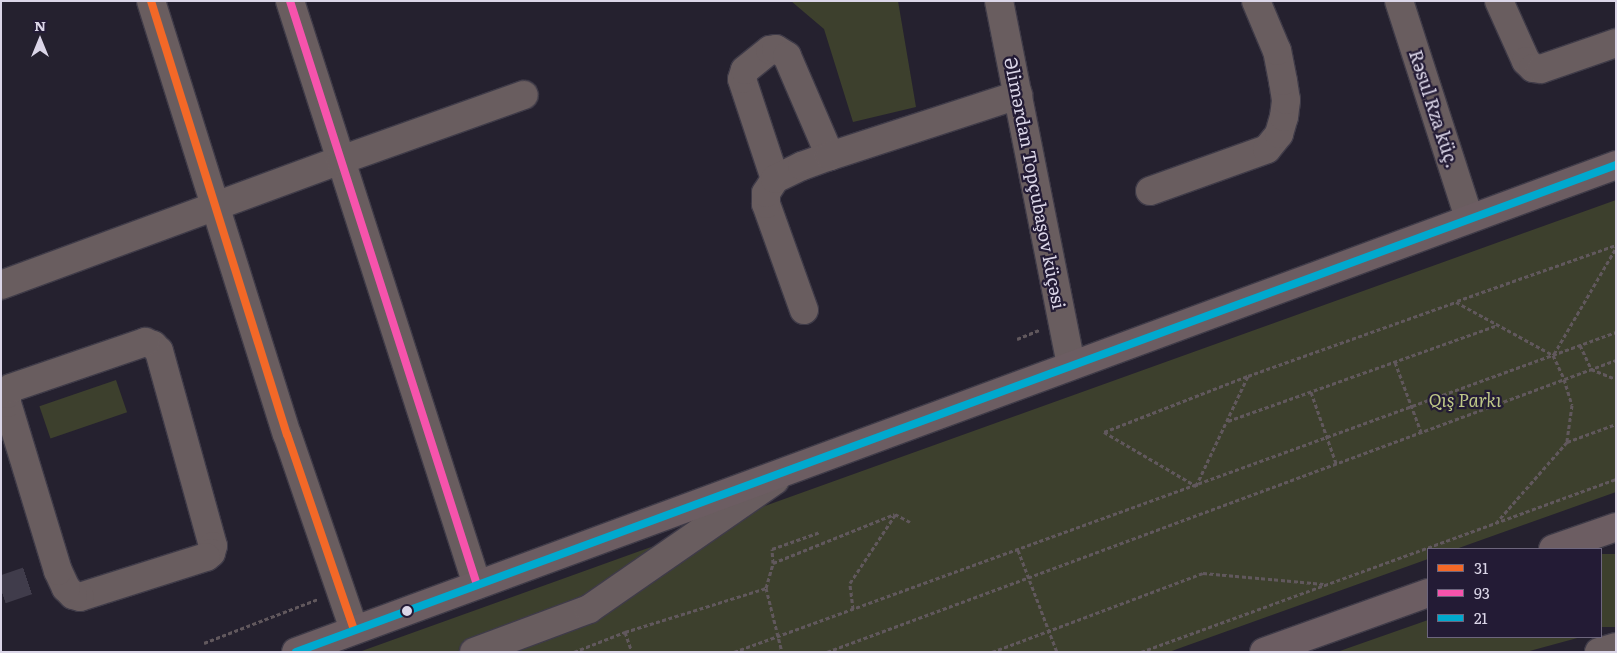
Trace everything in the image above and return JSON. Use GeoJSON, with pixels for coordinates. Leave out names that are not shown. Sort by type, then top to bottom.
{"type":"FeatureCollection","features":[{"type":"Feature","properties":{"kind":"main road"},"geometry":{"type":"LineString","coordinates":[[296,652],[1071,364],[1616,165]]}},
{"type":"Feature","properties":{"kind":"main road"},"geometry":{"type":"LineString","coordinates":[[1556,548],[1616,527]]}},
{"type":"Feature","properties":{"kind":"main road"},"geometry":{"type":"LineString","coordinates":[[1264,652],[1427,593]]}},
{"type":"Feature","properties":{"kind":"street"},"geometry":{"type":"LineString","coordinates":[[151,1],[287,434],[354,630]]}},
{"type":"Feature","properties":{"kind":"street"},"geometry":{"type":"LineString","coordinates":[[290,1],[477,584]]}},
{"type":"Feature","properties":{"kind":"street","name":"Əlimərdan Topçubaşov küçəsi"},"geometry":{"type":"LineString","coordinates":[[999,1],[1071,364]]}},
{"type":"Feature","properties":{"kind":"street","name":"Rəsul Rza küç."},"geometry":{"type":"LineString","coordinates":[[1399,1],[1469,218]]}},
{"type":"Feature","properties":{"kind":"street"},"geometry":{"type":"LineString","coordinates":[[1499,1],[1526,61],[1533,68],[1541,69],[1616,43]]}},
{"type":"Feature","properties":{"kind":"street"},"geometry":{"type":"LineString","coordinates":[[1150,191],[1267,149],[1279,134],[1286,100],[1276,50],[1260,2]]}},
{"type":"Feature","properties":{"kind":"street"},"geometry":{"type":"LineString","coordinates":[[775,179],[742,79],[744,70],[770,50],[776,49],[786,56],[830,156]]}},
{"type":"Feature","properties":{"kind":"street"},"geometry":{"type":"LineString","coordinates":[[1,285],[341,160],[524,96]]}},
{"type":"Feature","properties":{"kind":"street"},"geometry":{"type":"LineString","coordinates":[[804,310],[766,204],[766,193],[775,179],[802,166],[830,156],[1018,96]]}},
{"type":"Feature","properties":{"kind":"street"},"geometry":{"type":"LineString","coordinates":[[145,342],[153,345],[159,351],[213,546],[211,553],[206,557],[80,597],[73,595],[47,574],[7,404],[7,394],[11,388],[145,342]]}},
{"type":"Feature","properties":{"kind":"street"},"geometry":{"type":"LineString","coordinates":[[474,652],[589,609],[789,470]]}},
{"type":"Feature","properties":{"kind":"street"},"geometry":{"type":"LineString","coordinates":[[1598,652],[1616,647]]}},
{"type":"Feature","properties":{"kind":"path"},"geometry":{"type":"LineString","coordinates":[[1196,486],[1104,432],[1248,376],[1616,246]]}},
{"type":"Feature","properties":{"kind":"path"},"geometry":{"type":"LineString","coordinates":[[1554,355],[1616,246]]}},
{"type":"Feature","properties":{"kind":"path"},"geometry":{"type":"LineString","coordinates":[[1456,302],[1554,355],[1572,405],[1567,442]]}},
{"type":"Feature","properties":{"kind":"path"},"geometry":{"type":"LineString","coordinates":[[1227,421],[1496,325]]}},
{"type":"Feature","properties":{"kind":"path"},"geometry":{"type":"LineString","coordinates":[[1017,339],[1045,328]]}},
{"type":"Feature","properties":{"kind":"path"},"geometry":{"type":"LineString","coordinates":[[734,652],[1196,486],[1616,332]]}},
{"type":"Feature","properties":{"kind":"path"},"geometry":{"type":"LineString","coordinates":[[1580,345],[1591,369],[1616,379]]}},
{"type":"Feature","properties":{"kind":"path"},"geometry":{"type":"LineString","coordinates":[[827,652],[1616,360]]}},
{"type":"Feature","properties":{"kind":"path"},"geometry":{"type":"LineString","coordinates":[[1395,362],[1421,432]]}},
{"type":"Feature","properties":{"kind":"path"},"geometry":{"type":"LineString","coordinates":[[1196,486],[1248,376]]}},
{"type":"Feature","properties":{"kind":"path"},"geometry":{"type":"LineString","coordinates":[[1311,392],[1336,463]]}},
{"type":"Feature","properties":{"kind":"path"},"geometry":{"type":"LineString","coordinates":[[1496,522],[1567,442],[1616,424]]}},
{"type":"Feature","properties":{"kind":"path"},"geometry":{"type":"LineString","coordinates":[[1141,652],[1616,479]]}},
{"type":"Feature","properties":{"kind":"path"},"geometry":{"type":"LineString","coordinates":[[853,609],[850,583],[895,514]]}},
{"type":"Feature","properties":{"kind":"path"},"geometry":{"type":"LineString","coordinates":[[772,563],[895,514],[910,522]]}},
{"type":"Feature","properties":{"kind":"path"},"geometry":{"type":"LineString","coordinates":[[782,652],[776,636],[766,588],[772,563],[772,549],[820,532]]}},
{"type":"Feature","properties":{"kind":"path"},"geometry":{"type":"LineString","coordinates":[[1018,550],[1057,652]]}},
{"type":"Feature","properties":{"kind":"path"},"geometry":{"type":"LineString","coordinates":[[992,652],[1203,573],[1326,584]]}},
{"type":"Feature","properties":{"kind":"path"},"geometry":{"type":"LineString","coordinates":[[574,652],[625,632],[766,588]]}},
{"type":"Feature","properties":{"kind":"path"},"geometry":{"type":"LineString","coordinates":[[204,643],[340,590]]}},
{"type":"Feature","properties":{"kind":"path"},"geometry":{"type":"LineString","coordinates":[[625,632],[632,652]]}},
{"type":"Feature","properties":{"kind":"green space"},"geometry":{"type":"Polygon","coordinates":[[[791,1],[898,1],[916,107],[853,122],[824,29],[791,1]]]}},
{"type":"Feature","properties":{"kind":"green space","name":"Qış Parkı"},"geometry":{"type":"Polygon","coordinates":[[[1616,200],[1616,492],[1459,548],[1427,548],[1427,559],[1169,652],[359,652],[1616,200]]]}},
{"type":"Feature","properties":{"kind":"green space"},"geometry":{"type":"Polygon","coordinates":[[[116,380],[127,412],[50,439],[39,406],[116,380]]]}},
{"type":"Feature","properties":{"kind":"green space"},"geometry":{"type":"Polygon","coordinates":[[[1602,554],[1616,554],[1616,627],[1602,627],[1602,554]]]}},
{"type":"Feature","properties":{"kind":"green space"},"geometry":{"type":"Polygon","coordinates":[[[1427,620],[1427,638],[1577,638],[1526,652],[1337,652],[1427,620]]]}},
{"type":"Feature","properties":{"kind":"tunnel"},"geometry":{"type":"LineString","coordinates":[[1,590],[36,578]]}},
{"type":"Feature","properties":{"kind":"transit line","name":"31"},"geometry":{"type":"LineString","coordinates":[[151,1],[287,434],[354,630]]}},
{"type":"Feature","properties":{"kind":"transit line","name":"93"},"geometry":{"type":"LineString","coordinates":[[290,1],[477,585]]}},
{"type":"Feature","properties":{"kind":"transit line","name":"21"},"geometry":{"type":"LineString","coordinates":[[296,652],[1616,165]]}}]}
